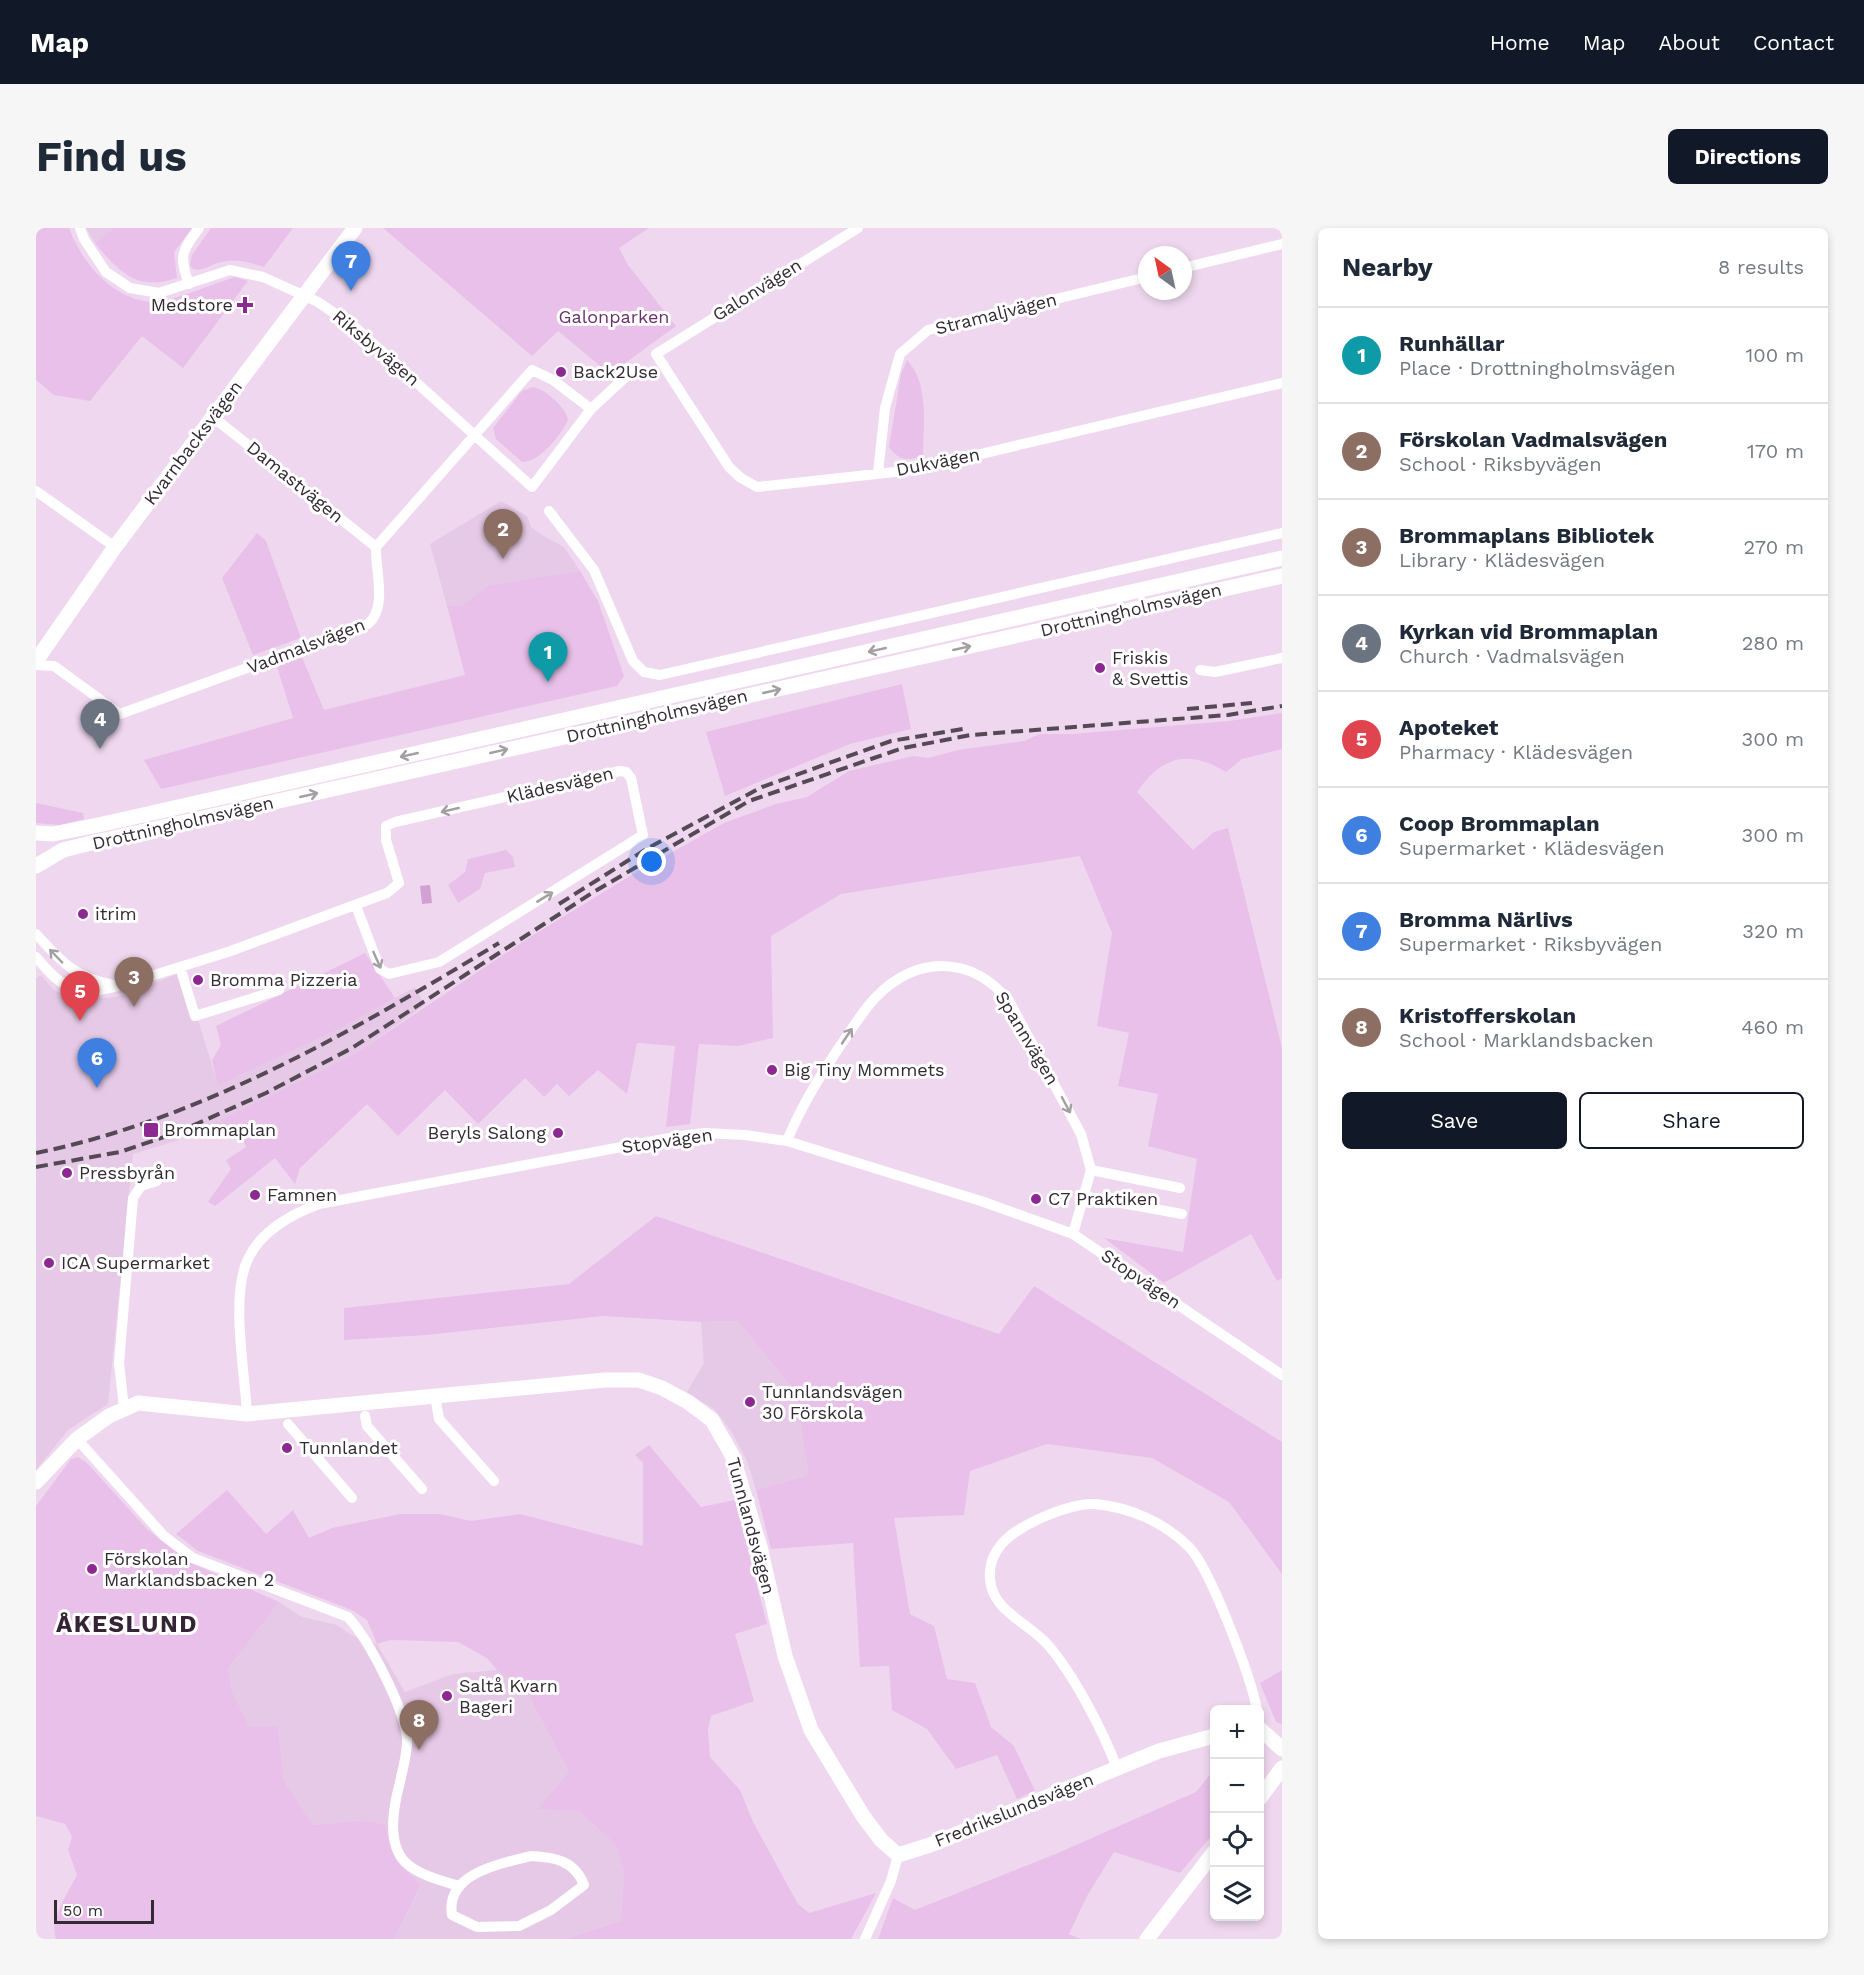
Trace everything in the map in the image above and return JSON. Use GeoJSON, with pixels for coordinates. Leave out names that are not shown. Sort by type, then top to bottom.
{"type":"FeatureCollection","features":[{"type":"Feature","properties":{"kind":"main road","name":"Kvarnbacksvägen"},"geometry":{"type":"LineString","coordinates":[[36,663],[115,547],[355,228]]}},
{"type":"Feature","properties":{"kind":"main road","name":"Drottningholmsvägen"},"geometry":{"type":"LineString","coordinates":[[36,833],[53,834],[103,824],[1282,558]]}},
{"type":"Feature","properties":{"kind":"main road","name":"Drottningholmsvägen"},"geometry":{"type":"LineString","coordinates":[[36,866],[46,858],[79,846],[1282,576]]}},
{"type":"Feature","properties":{"kind":"main road","name":"Tunnlandsvägen"},"geometry":{"type":"LineString","coordinates":[[36,1482],[77,1439],[124,1408],[138,1403],[247,1414],[605,1380],[639,1380],[688,1402],[712,1420],[732,1455],[760,1547],[785,1656],[811,1730],[863,1816],[880,1840],[898,1855]]}},
{"type":"Feature","properties":{"kind":"main road"},"geometry":{"type":"LineString","coordinates":[[1264,1732],[1282,1749]]}},
{"type":"Feature","properties":{"kind":"main road","name":"Fredrikslundsvägen"},"geometry":{"type":"LineString","coordinates":[[898,1855],[930,1845],[1117,1768],[1200,1738],[1210,1737]]}},
{"type":"Feature","properties":{"kind":"main road"},"geometry":{"type":"LineString","coordinates":[[1264,1793],[1282,1768]]}},
{"type":"Feature","properties":{"kind":"main road"},"geometry":{"type":"LineString","coordinates":[[1147,1939],[1210,1858]]}},
{"type":"Feature","properties":{"kind":"street","name":"Riksbyvägen"},"geometry":{"type":"LineString","coordinates":[[80,228],[87,246],[106,272],[130,288],[159,293],[230,270],[263,277],[304,295],[356,328],[532,487],[591,409]]}},
{"type":"Feature","properties":{"kind":"street"},"geometry":{"type":"LineString","coordinates":[[189,284],[182,263],[182,251],[199,228]]}},
{"type":"Feature","properties":{"kind":"street","name":"Galonvägen"},"geometry":{"type":"LineString","coordinates":[[656,354],[858,228]]}},
{"type":"Feature","properties":{"kind":"street"},"geometry":{"type":"LineString","coordinates":[[1192,266],[1282,244]]}},
{"type":"Feature","properties":{"kind":"street","name":"Stramaljvägen"},"geometry":{"type":"LineString","coordinates":[[878,473],[885,408],[900,354],[928,330],[1138,279]]}},
{"type":"Feature","properties":{"kind":"street","name":"Dukvägen"},"geometry":{"type":"LineString","coordinates":[[656,354],[729,467],[741,478],[757,487],[913,470],[1282,383]]}},
{"type":"Feature","properties":{"kind":"street"},"geometry":{"type":"LineString","coordinates":[[376,547],[532,370],[553,380],[591,409],[632,371]]}},
{"type":"Feature","properties":{"kind":"street","name":"Damastvägen"},"geometry":{"type":"LineString","coordinates":[[213,417],[376,547]]}},
{"type":"Feature","properties":{"kind":"street"},"geometry":{"type":"LineString","coordinates":[[36,491],[115,547]]}},
{"type":"Feature","properties":{"kind":"street"},"geometry":{"type":"LineString","coordinates":[[549,511],[594,570],[633,661],[644,672],[660,675],[1282,533]]}},
{"type":"Feature","properties":{"kind":"street","name":"Vadmalsvägen"},"geometry":{"type":"LineString","coordinates":[[36,663],[54,666],[120,714],[368,624],[376,617],[379,607],[376,547]]}},
{"type":"Feature","properties":{"kind":"street"},"geometry":{"type":"LineString","coordinates":[[1200,670],[1215,672],[1282,658]]}},
{"type":"Feature","properties":{"kind":"street","name":"Klädesvägen"},"geometry":{"type":"LineString","coordinates":[[36,957],[60,984],[69,988],[104,990],[119,986],[356,906],[387,893],[399,883],[386,840],[386,826],[395,822],[620,771],[626,772],[631,778],[643,835],[439,962],[389,974],[380,969],[356,906]]}},
{"type":"Feature","properties":{"kind":"street"},"geometry":{"type":"LineString","coordinates":[[36,934],[61,961],[79,975],[119,986]]}},
{"type":"Feature","properties":{"kind":"street","name":"Spannvägen"},"geometry":{"type":"LineString","coordinates":[[788,1141],[797,1115],[821,1074],[875,998],[911,974],[934,966],[958,966],[994,983],[1009,1002],[1082,1134],[1091,1170]]}},
{"type":"Feature","properties":{"kind":"street"},"geometry":{"type":"LineString","coordinates":[[180,967],[195,1016],[279,990]]}},
{"type":"Feature","properties":{"kind":"street","name":"Stopvägen"},"geometry":{"type":"LineString","coordinates":[[247,1414],[240,1328],[242,1281],[248,1259],[263,1238],[294,1214],[319,1204],[704,1133],[745,1135],[788,1141],[984,1202],[1073,1234],[1282,1375]]}},
{"type":"Feature","properties":{"kind":"street"},"geometry":{"type":"LineString","coordinates":[[1073,1234],[1091,1170],[1180,1188]]}},
{"type":"Feature","properties":{"kind":"street"},"geometry":{"type":"LineString","coordinates":[[124,1408],[119,1363],[133,1198],[141,1186],[157,1181]]}},
{"type":"Feature","properties":{"kind":"street"},"geometry":{"type":"LineString","coordinates":[[1083,1196],[1182,1214]]}},
{"type":"Feature","properties":{"kind":"street"},"geometry":{"type":"LineString","coordinates":[[435,1396],[440,1419],[494,1481]]}},
{"type":"Feature","properties":{"kind":"street"},"geometry":{"type":"LineString","coordinates":[[364,1416],[367,1426],[422,1489]]}},
{"type":"Feature","properties":{"kind":"street"},"geometry":{"type":"LineString","coordinates":[[288,1424],[352,1498]]}},
{"type":"Feature","properties":{"kind":"street"},"geometry":{"type":"LineString","coordinates":[[77,1439],[164,1536],[194,1558],[348,1617],[363,1633],[403,1718],[407,1738],[393,1806],[393,1828],[398,1848],[404,1862],[419,1871],[459,1886]]}},
{"type":"Feature","properties":{"kind":"street"},"geometry":{"type":"LineString","coordinates":[[1117,1768],[1108,1745],[1048,1645],[1006,1611],[993,1597],[990,1574],[998,1548],[1035,1521],[1063,1510],[1092,1504],[1130,1511],[1146,1517],[1191,1548],[1208,1575],[1255,1705]]}},
{"type":"Feature","properties":{"kind":"street"},"geometry":{"type":"LineString","coordinates":[[865,1939],[891,1881],[898,1855]]}},
{"type":"Feature","properties":{"kind":"street"},"geometry":{"type":"LineString","coordinates":[[531,1856],[548,1857],[570,1864],[579,1872],[584,1885],[551,1910],[519,1926],[477,1927],[452,1915],[450,1904],[459,1886],[472,1875],[492,1865],[531,1856]]}},
{"type":"Feature","properties":{"kind":"shaded area"},"geometry":{"type":"Polygon","coordinates":[[[86,228],[114,228],[95,243],[86,228]]]}},
{"type":"Feature","properties":{"kind":"shaded area"},"geometry":{"type":"Polygon","coordinates":[[[501,501],[527,516],[531,527],[564,547],[580,571],[489,585],[462,605],[447,606],[430,544],[501,501]]]}},
{"type":"Feature","properties":{"kind":"shaded area"},"geometry":{"type":"Polygon","coordinates":[[[430,885],[432,903],[422,904],[420,886],[430,885]]]}},
{"type":"Feature","properties":{"kind":"shaded area"},"geometry":{"type":"Polygon","coordinates":[[[183,972],[218,1084],[339,1029],[415,987],[425,1005],[355,1054],[179,1140],[133,1154],[108,1404],[68,1430],[36,1470],[36,978],[41,975],[54,990],[69,997],[105,998],[121,996],[183,972]]]}},
{"type":"Feature","properties":{"kind":"shaded area","name":"Tunnlandsvägen 30 Förskola"},"geometry":{"type":"Polygon","coordinates":[[[738,1321],[796,1393],[810,1475],[756,1490],[747,1461],[731,1431],[715,1410],[687,1392],[704,1363],[701,1322],[738,1321]]]}},
{"type":"Feature","properties":{"kind":"shaded area"},"geometry":{"type":"Polygon","coordinates":[[[279,1602],[302,1617],[337,1625],[353,1636],[377,1644],[405,1692],[453,1674],[497,1670],[524,1687],[569,1772],[579,1811],[616,1845],[624,1873],[621,1921],[565,1939],[394,1939],[421,1886],[401,1869],[388,1849],[385,1824],[365,1820],[313,1825],[284,1781],[278,1726],[249,1728],[232,1691],[228,1669],[279,1602]]]}},
{"type":"Feature","properties":{"kind":"green space"},"geometry":{"type":"Polygon","coordinates":[[[36,228],[69,228],[82,254],[102,278],[113,288],[141,300],[162,301],[235,277],[248,281],[183,368],[142,336],[90,401],[54,395],[36,380],[36,228]]]}},
{"type":"Feature","properties":{"kind":"green space"},"geometry":{"type":"Polygon","coordinates":[[[114,228],[192,228],[174,252],[177,278],[151,283],[130,277],[121,271],[95,243],[114,228]]]}},
{"type":"Feature","properties":{"kind":"green space"},"geometry":{"type":"Polygon","coordinates":[[[211,228],[293,228],[264,267],[248,262],[232,261],[193,269],[190,265],[192,255],[211,228]]]}},
{"type":"Feature","properties":{"kind":"green space","name":"Galonparken"},"geometry":{"type":"Polygon","coordinates":[[[383,228],[649,228],[619,248],[628,265],[676,326],[610,374],[558,331],[532,356],[383,228]]]}},
{"type":"Feature","properties":{"kind":"green space"},"geometry":{"type":"Polygon","coordinates":[[[907,360],[919,381],[924,406],[923,456],[912,459],[904,459],[896,455],[889,447],[901,374],[907,360]]]}},
{"type":"Feature","properties":{"kind":"green space"},"geometry":{"type":"Polygon","coordinates":[[[532,387],[554,399],[568,420],[561,433],[542,453],[522,462],[496,439],[493,428],[522,391],[532,387]]]}},
{"type":"Feature","properties":{"kind":"green space"},"geometry":{"type":"Polygon","coordinates":[[[257,533],[266,541],[301,638],[253,655],[222,578],[257,533]]]}},
{"type":"Feature","properties":{"kind":"green space"},"geometry":{"type":"Polygon","coordinates":[[[580,571],[598,601],[624,676],[617,686],[161,789],[144,760],[293,718],[277,667],[302,657],[324,710],[465,675],[447,606],[462,605],[489,585],[580,571]]]}},
{"type":"Feature","properties":{"kind":"green space"},"geometry":{"type":"Polygon","coordinates":[[[902,684],[911,729],[850,744],[725,796],[706,732],[902,684]]]}},
{"type":"Feature","properties":{"kind":"green space"},"geometry":{"type":"Polygon","coordinates":[[[1282,713],[1282,749],[1242,759],[1226,772],[1200,760],[1177,760],[1156,770],[1137,792],[1193,850],[1214,832],[1228,828],[1282,1048],[1282,1278],[1277,1281],[1251,1234],[1164,1283],[1104,1238],[1183,1252],[1197,1159],[1148,1146],[1158,1094],[1118,1086],[1129,1033],[1097,1026],[1112,933],[1080,856],[841,894],[771,936],[773,1038],[738,1046],[699,1044],[690,1124],[666,1127],[675,1046],[637,1043],[627,1094],[598,1070],[569,1096],[557,1084],[544,1097],[525,1078],[478,1124],[445,1090],[398,1136],[367,1104],[300,1168],[295,1184],[275,1158],[215,1206],[208,1202],[231,1169],[226,1160],[246,1147],[239,1128],[213,1135],[200,1130],[355,1054],[530,937],[630,876],[724,823],[776,804],[807,797],[849,771],[913,756],[928,758],[958,750],[1024,741],[1040,734],[1072,734],[1229,721],[1282,713]]]}},
{"type":"Feature","properties":{"kind":"green space"},"geometry":{"type":"Polygon","coordinates":[[[36,803],[83,813],[84,819],[61,825],[36,823],[36,803]]]}},
{"type":"Feature","properties":{"kind":"green space"},"geometry":{"type":"Polygon","coordinates":[[[506,850],[513,857],[515,867],[485,873],[480,889],[458,903],[448,885],[465,872],[468,859],[506,850]]]}},
{"type":"Feature","properties":{"kind":"green space"},"geometry":{"type":"Polygon","coordinates":[[[365,953],[395,998],[339,1029],[218,1085],[212,1060],[221,1045],[216,1026],[365,953]]]}},
{"type":"Feature","properties":{"kind":"green space"},"geometry":{"type":"Polygon","coordinates":[[[656,1216],[999,1334],[1034,1286],[1282,1442],[1282,1574],[1229,1502],[1152,1458],[1047,1444],[970,1471],[964,1515],[894,1518],[910,1614],[934,1626],[947,1679],[975,1683],[991,1727],[1014,1746],[1035,1791],[1017,1799],[997,1755],[956,1769],[927,1729],[892,1710],[889,1666],[860,1667],[853,1543],[771,1549],[756,1490],[809,1475],[796,1393],[738,1321],[701,1322],[603,1316],[427,1335],[344,1340],[344,1308],[569,1284],[656,1216]]]}},
{"type":"Feature","properties":{"kind":"green space"},"geometry":{"type":"Polygon","coordinates":[[[649,1445],[701,1507],[735,1500],[767,1624],[735,1634],[754,1701],[711,1716],[708,1729],[710,1757],[740,1790],[753,1822],[798,1904],[809,1913],[876,1893],[851,1939],[565,1939],[621,1921],[624,1873],[616,1845],[579,1811],[538,1809],[569,1772],[524,1687],[497,1670],[487,1658],[458,1642],[390,1640],[377,1644],[367,1620],[352,1610],[198,1551],[176,1534],[227,1490],[266,1534],[293,1510],[309,1538],[332,1528],[400,1514],[440,1514],[471,1521],[520,1514],[643,1546],[643,1463],[635,1455],[649,1445]]]}},
{"type":"Feature","properties":{"kind":"green space"},"geometry":{"type":"Polygon","coordinates":[[[78,1457],[87,1463],[147,1529],[191,1563],[279,1602],[228,1669],[232,1691],[249,1727],[278,1726],[284,1781],[313,1825],[365,1820],[385,1824],[389,1844],[396,1859],[406,1872],[421,1885],[394,1939],[56,1939],[57,1915],[77,1875],[68,1850],[72,1837],[65,1824],[36,1816],[36,1506],[71,1459],[78,1457]]]}},
{"type":"Feature","properties":{"kind":"green space"},"geometry":{"type":"Polygon","coordinates":[[[1282,1670],[1282,1724],[1276,1722],[1260,1683],[1282,1670]]]}},
{"type":"Feature","properties":{"kind":"green space"},"geometry":{"type":"Polygon","coordinates":[[[1210,1775],[1210,1838],[1180,1873],[1114,1852],[1087,1896],[1069,1934],[1081,1939],[878,1939],[893,1898],[915,1910],[1058,1853],[1196,1792],[1210,1775]]]}},
{"type":"Feature","properties":{"kind":"railway"},"geometry":{"type":"LineString","coordinates":[[1187,709],[1252,703]]}},
{"type":"Feature","properties":{"kind":"railway"},"geometry":{"type":"LineString","coordinates":[[36,1167],[120,1152],[176,1133],[266,1093],[352,1048],[592,893],[749,801],[903,748],[971,735],[1228,715],[1282,706]]}},
{"type":"Feature","properties":{"kind":"railway"},"geometry":{"type":"LineString","coordinates":[[559,904],[648,848],[762,787],[891,741],[968,728]]}},
{"type":"Feature","properties":{"kind":"railway"},"geometry":{"type":"LineString","coordinates":[[36,1153],[97,1138],[217,1095],[333,1039],[499,943]]}},
{"type":"Feature","properties":{"kind":"place","name":"Bromma Närlivs"},"geometry":{"type":"Point","coordinates":[351,291]}},
{"type":"Feature","properties":{"kind":"place","name":"Medstore"},"geometry":{"type":"Point","coordinates":[245,305]}},
{"type":"Feature","properties":{"kind":"place","name":"Back2Use"},"geometry":{"type":"Point","coordinates":[561,372]}},
{"type":"Feature","properties":{"kind":"place","name":"Förskolan Vadmalsvägen"},"geometry":{"type":"Point","coordinates":[503,559]}},
{"type":"Feature","properties":{"kind":"place","name":"Friskis & Svettis"},"geometry":{"type":"Point","coordinates":[1100,668]}},
{"type":"Feature","properties":{"kind":"place","name":"Runhällar"},"geometry":{"type":"Point","coordinates":[548,682]}},
{"type":"Feature","properties":{"kind":"place","name":"Kyrkan vid Brommaplan"},"geometry":{"type":"Point","coordinates":[100,749]}},
{"type":"Feature","properties":{"kind":"place","name":"itrim"},"geometry":{"type":"Point","coordinates":[83,914]}},
{"type":"Feature","properties":{"kind":"place","name":"Bromma Pizzeria"},"geometry":{"type":"Point","coordinates":[198,980]}},
{"type":"Feature","properties":{"kind":"place","name":"Brommaplans Bibliotek"},"geometry":{"type":"Point","coordinates":[134,1007]}},
{"type":"Feature","properties":{"kind":"place","name":"Apoteket"},"geometry":{"type":"Point","coordinates":[80,1021]}},
{"type":"Feature","properties":{"kind":"place","name":"Big Tiny Mommets"},"geometry":{"type":"Point","coordinates":[772,1070]}},
{"type":"Feature","properties":{"kind":"place","name":"Coop Brommaplan"},"geometry":{"type":"Point","coordinates":[97,1088]}},
{"type":"Feature","properties":{"kind":"place","name":"Brommaplan"},"geometry":{"type":"Point","coordinates":[151,1130]}},
{"type":"Feature","properties":{"kind":"place","name":"Beryls Salong"},"geometry":{"type":"Point","coordinates":[558,1133]}},
{"type":"Feature","properties":{"kind":"place","name":"Pressbyrån"},"geometry":{"type":"Point","coordinates":[67,1173]}},
{"type":"Feature","properties":{"kind":"place","name":"Famnen"},"geometry":{"type":"Point","coordinates":[255,1195]}},
{"type":"Feature","properties":{"kind":"place","name":"C7 Praktiken"},"geometry":{"type":"Point","coordinates":[1036,1199]}},
{"type":"Feature","properties":{"kind":"place","name":"ICA Supermarket"},"geometry":{"type":"Point","coordinates":[49,1263]}},
{"type":"Feature","properties":{"kind":"place","name":"Tunnlandsvägen 30 Förskola"},"geometry":{"type":"Point","coordinates":[750,1402]}},
{"type":"Feature","properties":{"kind":"place","name":"Tunnlandet"},"geometry":{"type":"Point","coordinates":[287,1448]}},
{"type":"Feature","properties":{"kind":"place","name":"Förskolan Marklandsbacken 2"},"geometry":{"type":"Point","coordinates":[92,1569]}},
{"type":"Feature","properties":{"kind":"place","name":"Saltå Kvarn Bageri"},"geometry":{"type":"Point","coordinates":[447,1696]}},
{"type":"Feature","properties":{"kind":"place","name":"Kristofferskolan"},"geometry":{"type":"Point","coordinates":[419,1750]}},
{"type":"Feature","properties":{"kind":"district","name":"ÅKESLUND"},"geometry":{"type":"Point","coordinates":[127,1624]}}]}
